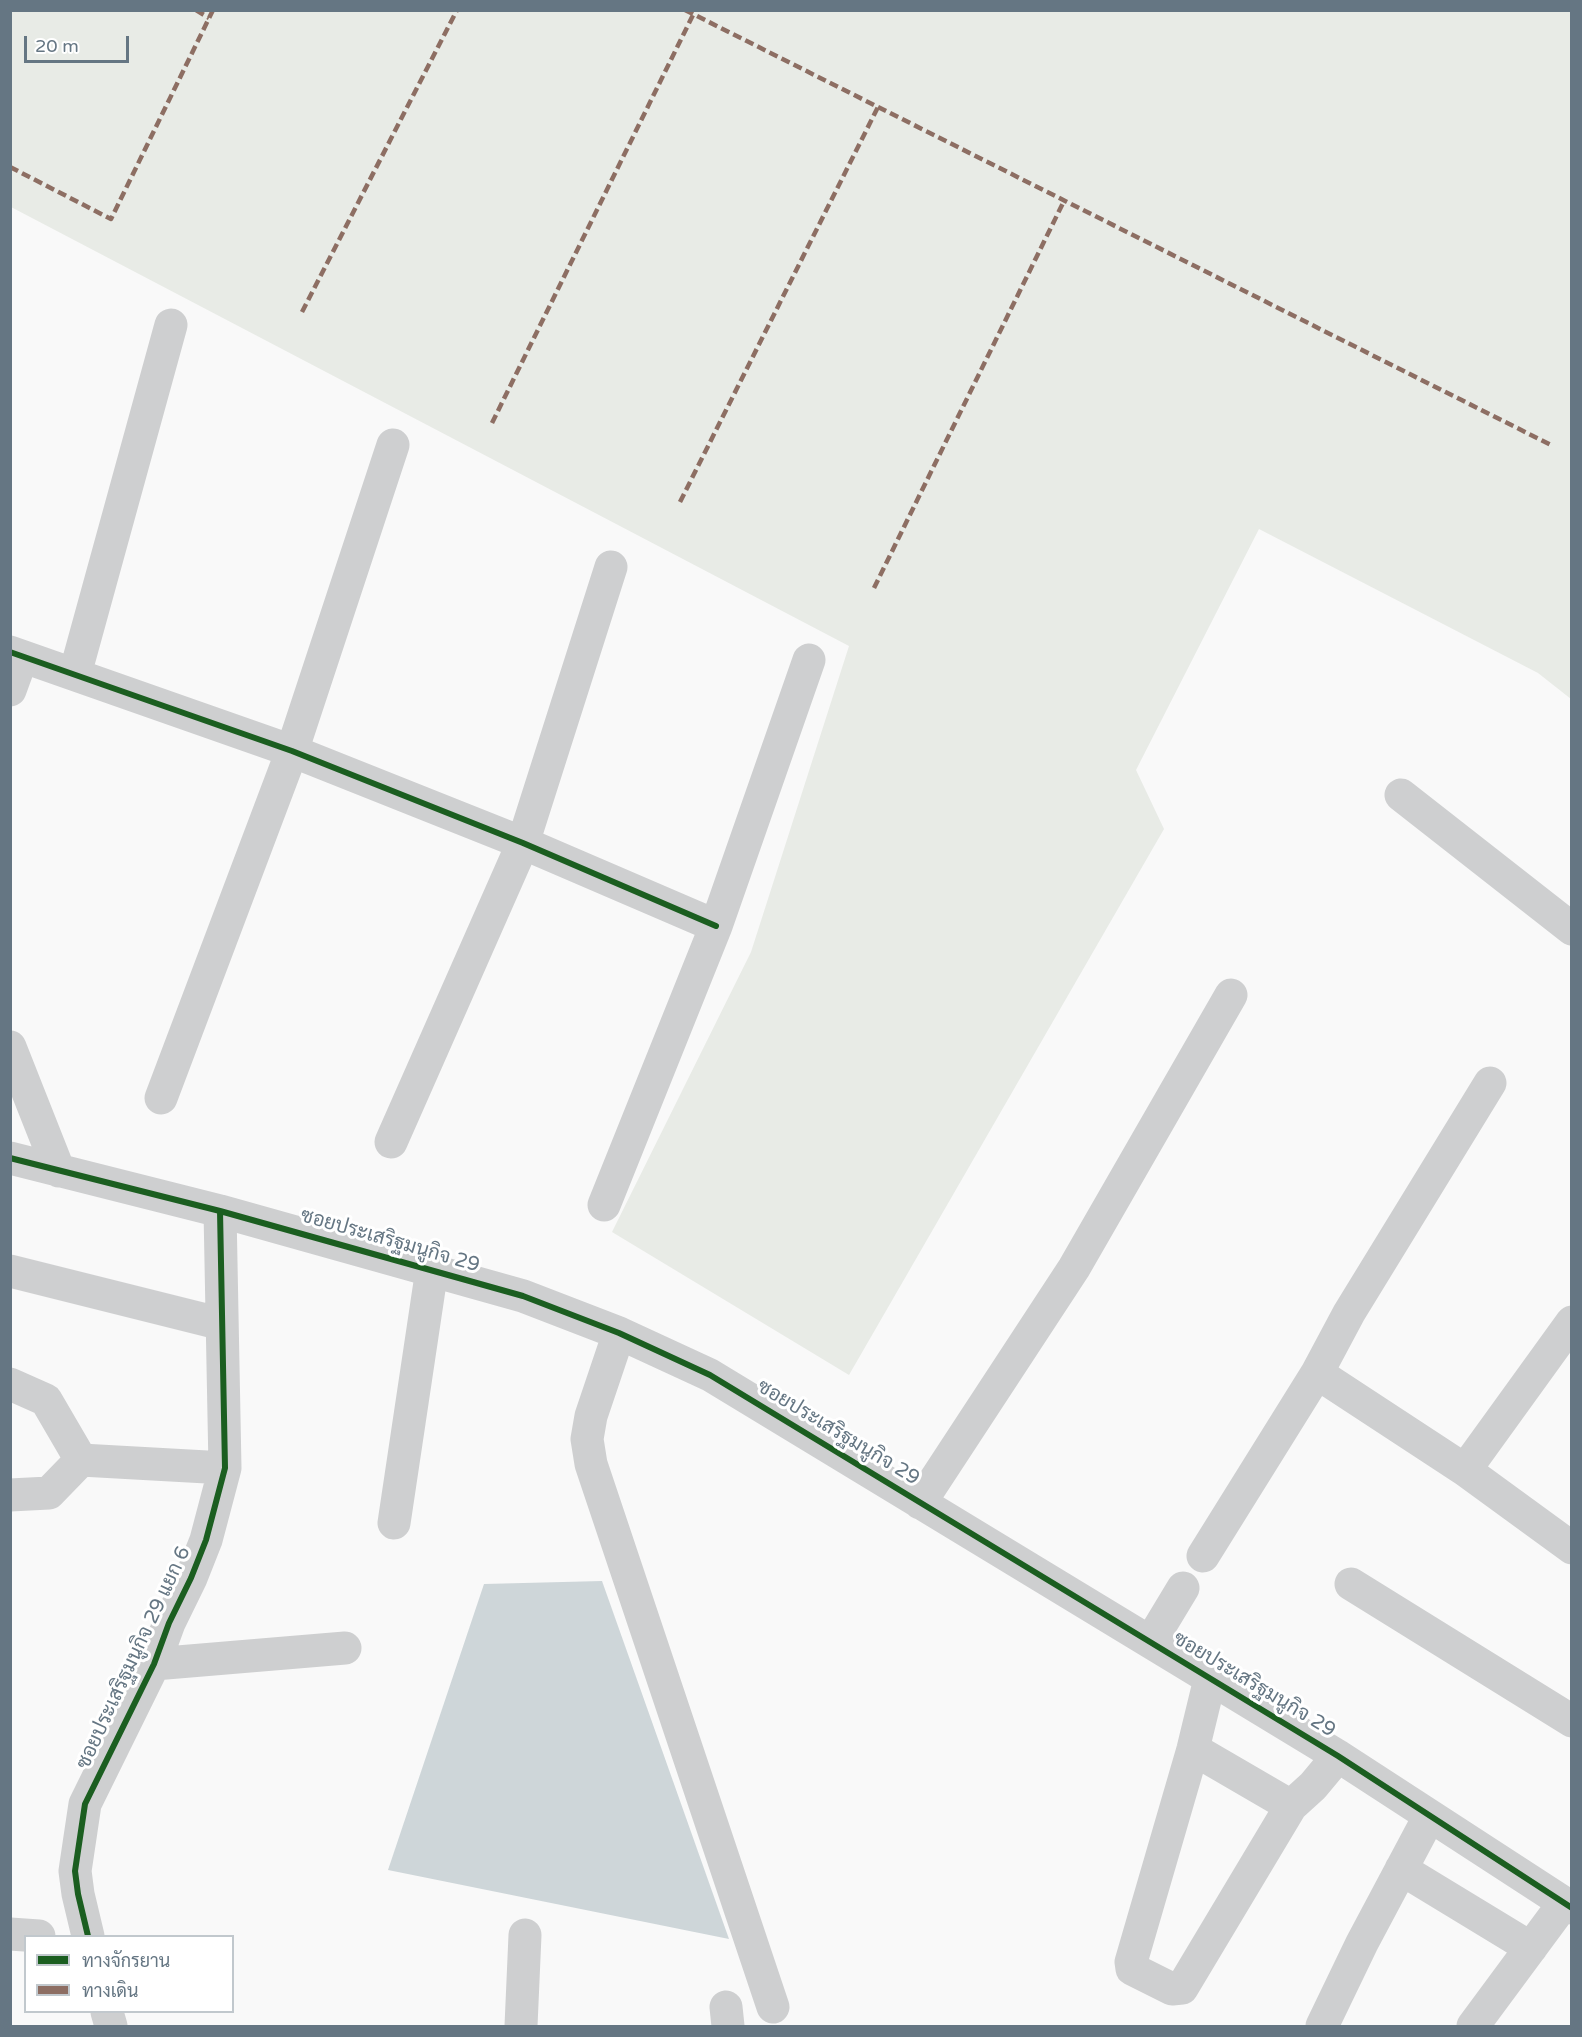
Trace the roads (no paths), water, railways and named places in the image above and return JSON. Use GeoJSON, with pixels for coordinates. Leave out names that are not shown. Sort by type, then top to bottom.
{"type":"FeatureCollection","features":[{"type":"Feature","properties":{"kind":"street"},"geometry":{"type":"LineString","coordinates":[[75,674],[171,326]]}},
{"type":"Feature","properties":{"kind":"street"},"geometry":{"type":"LineString","coordinates":[[161,1098],[292,752],[393,445]]}},
{"type":"Feature","properties":{"kind":"street"},"geometry":{"type":"LineString","coordinates":[[391,1143],[523,843],[611,567]]}},
{"type":"Feature","properties":{"kind":"street"},"geometry":{"type":"LineString","coordinates":[[10,690],[16,654],[292,752],[523,843],[716,926]]}},
{"type":"Feature","properties":{"kind":"street"},"geometry":{"type":"LineString","coordinates":[[604,1205],[716,926],[809,660]]}},
{"type":"Feature","properties":{"kind":"street"},"geometry":{"type":"LineString","coordinates":[[1401,795],[1572,929]]}},
{"type":"Feature","properties":{"kind":"street"},"geometry":{"type":"LineString","coordinates":[[920,1503],[1074,1268],[1231,995]]}},
{"type":"Feature","properties":{"kind":"street"},"geometry":{"type":"LineString","coordinates":[[10,1047],[59,1171]]}},
{"type":"Feature","properties":{"kind":"street"},"geometry":{"type":"LineString","coordinates":[[1203,1556],[1317,1373],[1349,1312],[1490,1083]]}},
{"type":"Feature","properties":{"kind":"street","name":"ซอยประเสริฐมนูกิจ 29"},"geometry":{"type":"LineString","coordinates":[[10,1158],[220,1211],[523,1296],[619,1333],[710,1375],[1338,1756],[1568,1905]]}},
{"type":"Feature","properties":{"kind":"street","name":"ซอยประเสริฐมนูกิจ 29 แยก 6"},"geometry":{"type":"LineString","coordinates":[[88,1935],[75,1870],[85,1804],[154,1664],[169,1623],[206,1540],[225,1468],[220,1211]]}},
{"type":"Feature","properties":{"kind":"street"},"geometry":{"type":"LineString","coordinates":[[394,1523],[432,1269]]}},
{"type":"Feature","properties":{"kind":"street"},"geometry":{"type":"LineString","coordinates":[[10,1271],[222,1324]]}},
{"type":"Feature","properties":{"kind":"street"},"geometry":{"type":"LineString","coordinates":[[1465,1470],[1572,1322]]}},
{"type":"Feature","properties":{"kind":"street"},"geometry":{"type":"LineString","coordinates":[[619,1333],[591,1416],[587,1439],[591,1464],[773,2007]]}},
{"type":"Feature","properties":{"kind":"street"},"geometry":{"type":"LineString","coordinates":[[1317,1373],[1465,1470],[1572,1548]]}},
{"type":"Feature","properties":{"kind":"street"},"geometry":{"type":"LineString","coordinates":[[10,1384],[46,1400],[81,1460]]}},
{"type":"Feature","properties":{"kind":"street"},"geometry":{"type":"LineString","coordinates":[[10,1495],[49,1493],[81,1460],[225,1468]]}},
{"type":"Feature","properties":{"kind":"street"},"geometry":{"type":"LineString","coordinates":[[1351,1584],[1572,1721]]}},
{"type":"Feature","properties":{"kind":"street"},"geometry":{"type":"LineString","coordinates":[[1151,1641],[1183,1588]]}},
{"type":"Feature","properties":{"kind":"street"},"geometry":{"type":"LineString","coordinates":[[154,1664],[345,1648]]}},
{"type":"Feature","properties":{"kind":"street"},"geometry":{"type":"LineString","coordinates":[[1210,1679],[1193,1749],[1131,1962],[1132,1969],[1172,1989],[1182,1988],[1291,1806],[1313,1786],[1338,1756]]}},
{"type":"Feature","properties":{"kind":"street"},"geometry":{"type":"LineString","coordinates":[[1193,1749],[1291,1806]]}},
{"type":"Feature","properties":{"kind":"street"},"geometry":{"type":"LineString","coordinates":[[1322,2026],[1429,1817]]}},
{"type":"Feature","properties":{"kind":"street"},"geometry":{"type":"LineString","coordinates":[[1401,1869],[1531,1948]]}},
{"type":"Feature","properties":{"kind":"street"},"geometry":{"type":"LineString","coordinates":[[1473,2026],[1531,1948],[1568,1905]]}},
{"type":"Feature","properties":{"kind":"street"},"geometry":{"type":"LineString","coordinates":[[521,2026],[525,1935]]}}]}
